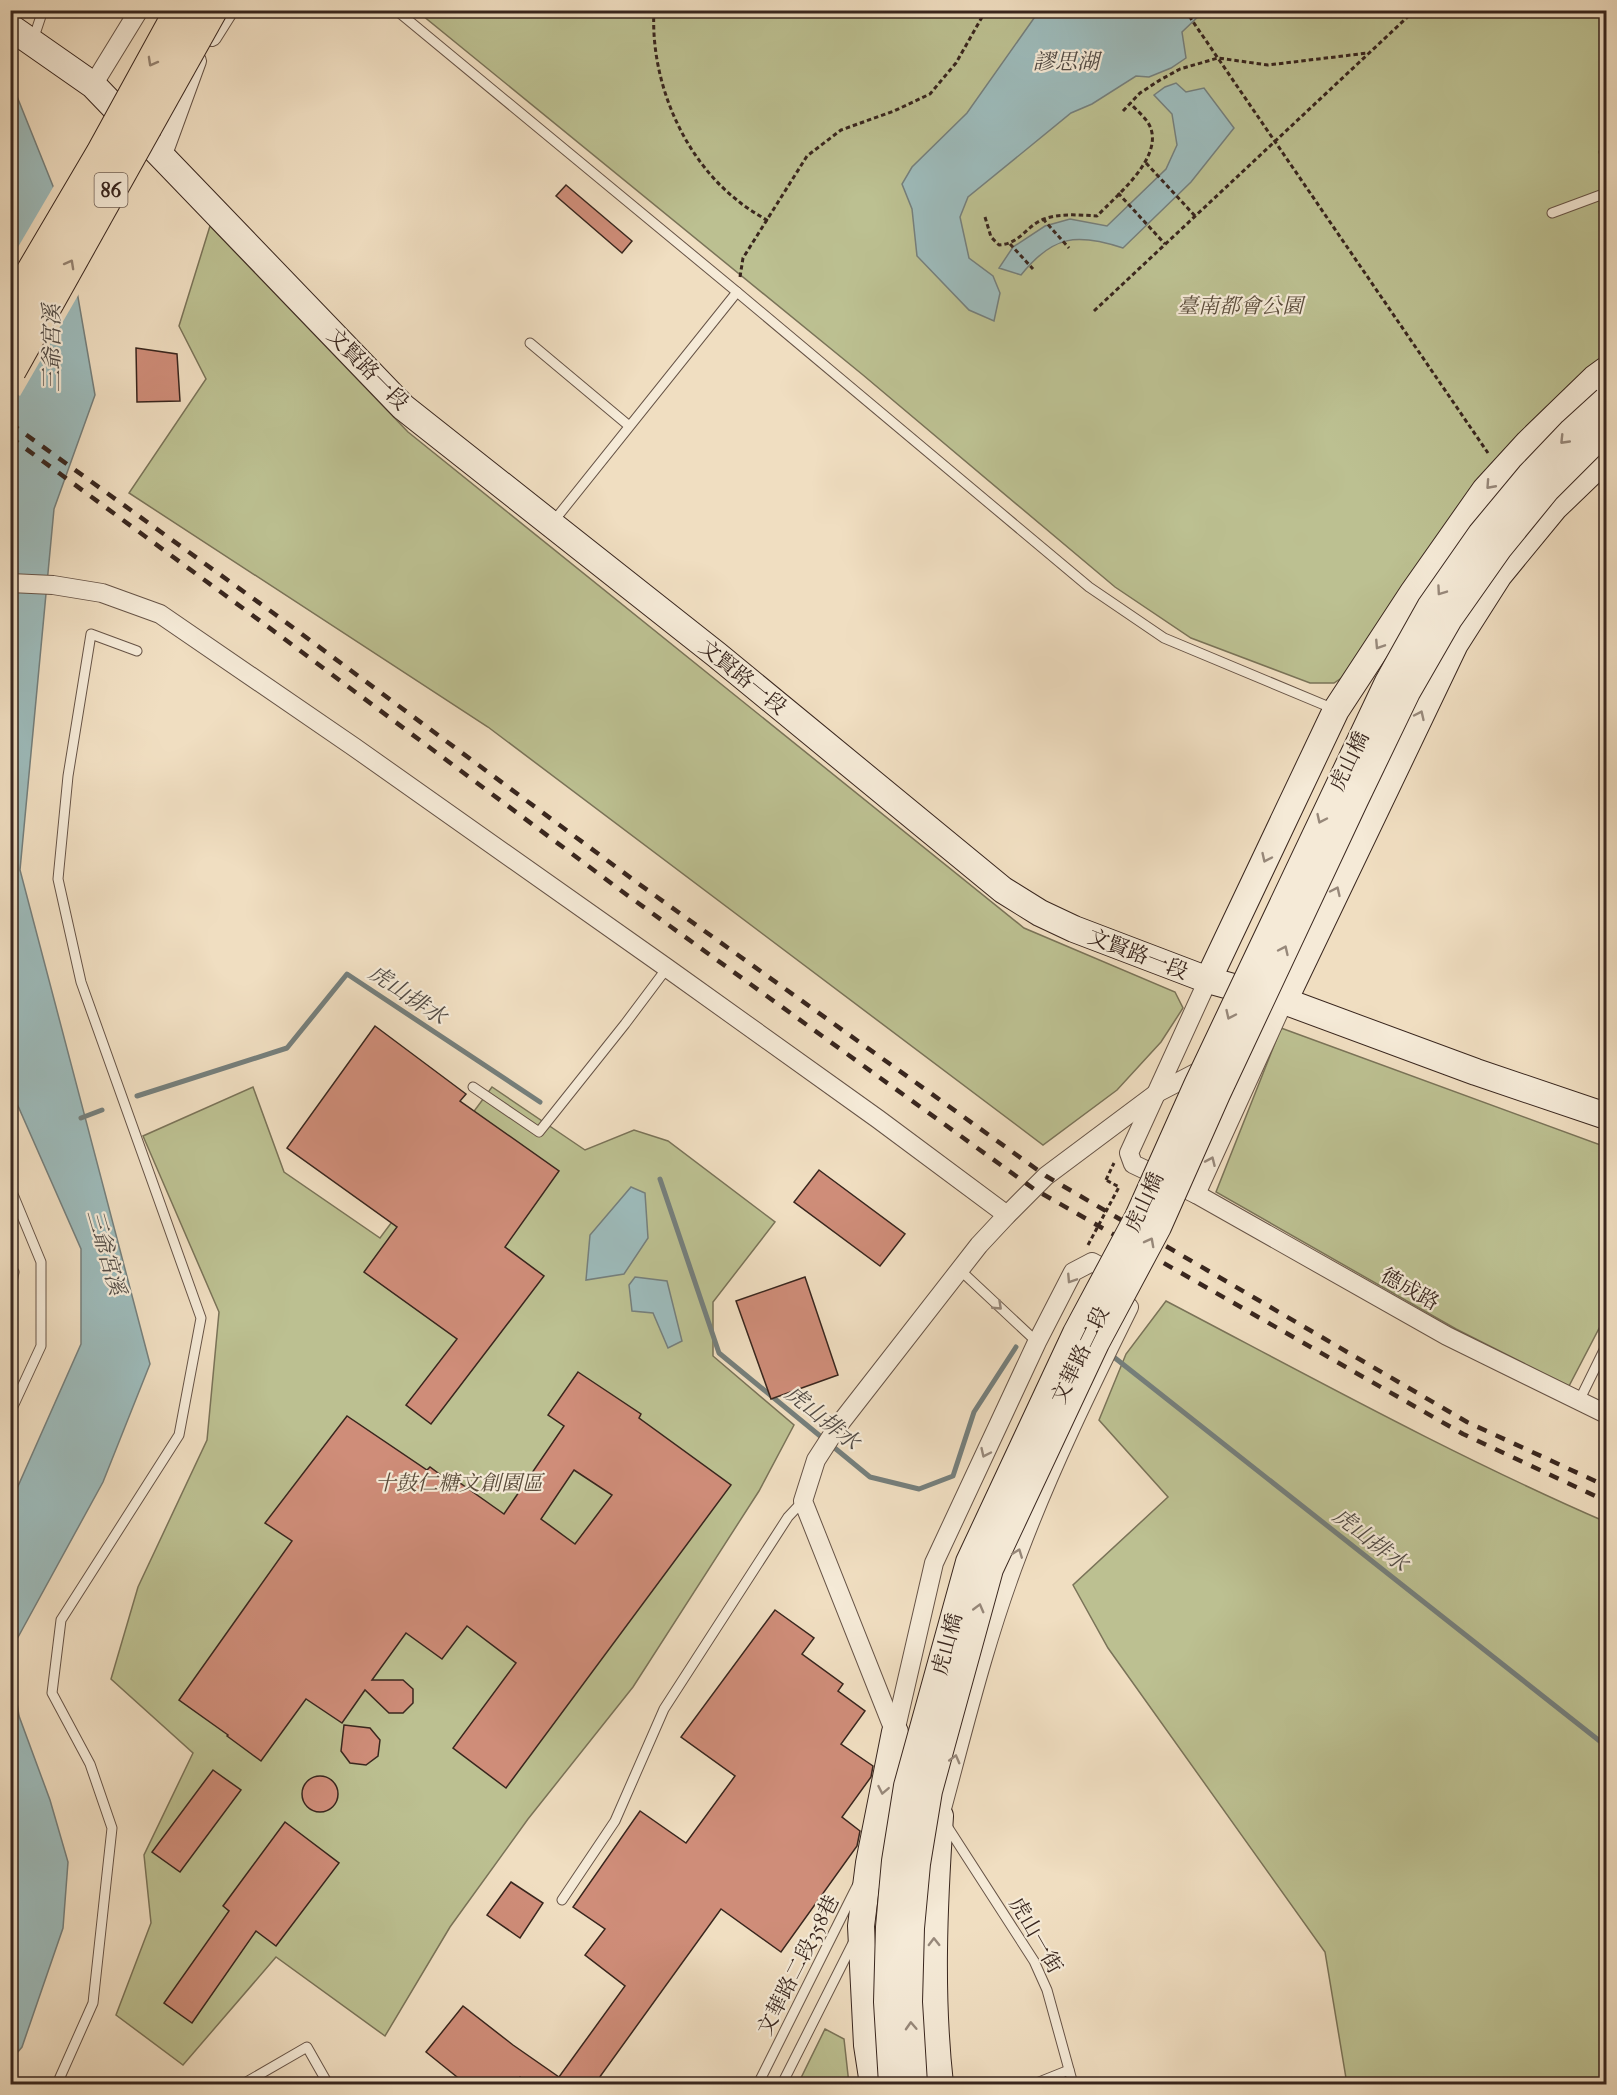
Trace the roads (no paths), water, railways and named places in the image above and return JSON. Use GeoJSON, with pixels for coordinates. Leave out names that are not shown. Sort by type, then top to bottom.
{"type":"FeatureCollection","features":[{"type":"Feature","properties":{"kind":"highway","name":"86"},"geometry":{"type":"LineString","coordinates":[[10,310],[102,154],[181,10]]}},
{"type":"Feature","properties":{"kind":"highway","name":"86"},"geometry":{"type":"LineString","coordinates":[[10,370],[211,10]]}},
{"type":"Feature","properties":{"kind":"street"},"geometry":{"type":"LineString","coordinates":[[93,85],[140,10]]}},
{"type":"Feature","properties":{"kind":"street"},"geometry":{"type":"LineString","coordinates":[[162,157],[195,63],[229,10]]}},
{"type":"Feature","properties":{"kind":"street","name":"文賢路一段"},"geometry":{"type":"LineString","coordinates":[[25,37],[93,85],[403,407],[727,663],[1003,890],[1040,913],[1074,929],[1208,980],[1284,1000],[1476,1072],[1606,1116]]}},
{"type":"Feature","properties":{"kind":"street"},"geometry":{"type":"LineString","coordinates":[[1606,370],[1528,443],[1485,490],[1414,591],[1336,710],[1129,1153],[1133,1164],[1196,1194],[1284,1000],[1455,644],[1499,575],[1554,508],[1606,458]]}},
{"type":"Feature","properties":{"kind":"street","name":"虎山橋"},"geometry":{"type":"LineString","coordinates":[[892,2085],[887,2002],[889,1927],[895,1861],[907,1786],[969,1562],[1076,1333],[1138,1217],[1197,1085],[1388,682],[1430,607],[1481,534],[1530,475],[1572,431],[1606,400]]}},
{"type":"Feature","properties":{"kind":"street","name":"虎山橋"},"geometry":{"type":"LineString","coordinates":[[914,2085],[909,2002],[911,1928],[917,1864],[929,1791],[990,1569],[1096,1343],[1158,1227],[1354,800],[1407,692],[1449,619],[1499,548],[1547,489],[1606,430]]}},
{"type":"Feature","properties":{"kind":"street"},"geometry":{"type":"LineString","coordinates":[[10,583],[53,585],[102,593],[160,614],[354,747],[666,968],[878,1119],[1007,1215]]}},
{"type":"Feature","properties":{"kind":"street"},"geometry":{"type":"LineString","coordinates":[[940,2085],[935,2038],[933,1911],[940,1816],[894,1732],[803,1501],[816,1460],[838,1426],[960,1269],[1007,1215],[1046,1176],[1157,1093],[1268,1034]]}},
{"type":"Feature","properties":{"kind":"street","name":"德成路"},"geometry":{"type":"LineString","coordinates":[[1196,1194],[1447,1336],[1606,1414]]}},
{"type":"Feature","properties":{"kind":"street","name":"文華路二段"},"geometry":{"type":"LineString","coordinates":[[894,1732],[934,1563],[1037,1342],[1073,1272],[1092,1263],[1124,1279],[1131,1302],[1060,1449],[1017,1554],[982,1658],[940,1816]]}},
{"type":"Feature","properties":{"kind":"street"},"geometry":{"type":"LineString","coordinates":[[873,2085],[867,2044],[861,1926],[869,1863],[894,1732]]}},
{"type":"Feature","properties":{"kind":"lane"},"geometry":{"type":"LineString","coordinates":[[25,37],[43,10]]}},
{"type":"Feature","properties":{"kind":"lane"},"geometry":{"type":"LineString","coordinates":[[396,10],[737,291],[1089,587],[1164,638],[1336,710]]}},
{"type":"Feature","properties":{"kind":"lane"},"geometry":{"type":"LineString","coordinates":[[1552,213],[1606,193]]}},
{"type":"Feature","properties":{"kind":"lane"},"geometry":{"type":"LineString","coordinates":[[552,523],[737,291]]}},
{"type":"Feature","properties":{"kind":"lane"},"geometry":{"type":"LineString","coordinates":[[530,343],[628,425]]}},
{"type":"Feature","properties":{"kind":"lane"},"geometry":{"type":"LineString","coordinates":[[57,2085],[93,2003],[112,1828],[90,1764],[52,1693],[61,1620],[179,1435],[201,1318],[81,982],[58,879],[68,776],[91,634],[137,651]]}},
{"type":"Feature","properties":{"kind":"lane"},"geometry":{"type":"LineString","coordinates":[[473,1087],[539,1132],[625,1024],[666,968]]}},
{"type":"Feature","properties":{"kind":"lane"},"geometry":{"type":"LineString","coordinates":[[10,1187],[41,1262],[41,1346],[10,1413]]}},
{"type":"Feature","properties":{"kind":"lane"},"geometry":{"type":"LineString","coordinates":[[10,1267],[14,1272],[10,1293]]}},
{"type":"Feature","properties":{"kind":"lane"},"geometry":{"type":"LineString","coordinates":[[960,1269],[1037,1342]]}},
{"type":"Feature","properties":{"kind":"lane"},"geometry":{"type":"LineString","coordinates":[[1579,1401],[1606,1346]]}},
{"type":"Feature","properties":{"kind":"lane"},"geometry":{"type":"LineString","coordinates":[[562,1900],[615,1821],[664,1709],[788,1517],[803,1501]]}},
{"type":"Feature","properties":{"kind":"lane","name":"虎山一街"},"geometry":{"type":"LineString","coordinates":[[940,1816],[1034,1961],[1047,1990],[1073,2085]]}},
{"type":"Feature","properties":{"kind":"lane","name":"文華路二段358巷"},"geometry":{"type":"LineString","coordinates":[[758,2085],[869,1863]]}},
{"type":"Feature","properties":{"kind":"lane","name":"文華路二段358巷"},"geometry":{"type":"LineString","coordinates":[[782,2085],[861,1926]]}},
{"type":"Feature","properties":{"kind":"lane"},"geometry":{"type":"LineString","coordinates":[[243,2085],[307,2047],[328,2085]]}},
{"type":"Feature","properties":{"kind":"lane"},"geometry":{"type":"LineString","coordinates":[[1034,2085],[1069,2070]]}},
{"type":"Feature","properties":{"kind":"water","name":"謬思湖"},"geometry":{"type":"Polygon","coordinates":[[[1039,11],[1204,11],[1182,32],[1186,58],[1171,68],[1149,77],[1136,76],[1092,104],[1071,113],[968,197],[960,217],[969,258],[993,276],[1000,293],[994,321],[969,310],[917,256],[912,209],[902,184],[912,167],[967,113],[1039,11]]]}},
{"type":"Feature","properties":{"kind":"water","name":"三爺宮溪"},"geometry":{"type":"Polygon","coordinates":[[[10,79],[63,211],[95,395],[54,509],[20,870],[150,1364],[103,1482],[11,1650],[11,1502],[81,1344],[81,1249],[11,1090],[10,79]]]}},
{"type":"Feature","properties":{"kind":"water"},"geometry":{"type":"Polygon","coordinates":[[[1176,83],[1186,92],[1204,88],[1234,128],[1191,182],[1123,248],[1079,239],[1055,245],[1044,252],[1021,275],[999,268],[1013,247],[1045,226],[1070,219],[1107,226],[1166,169],[1177,145],[1172,114],[1154,95],[1176,83]]]}},
{"type":"Feature","properties":{"kind":"water"},"geometry":{"type":"Polygon","coordinates":[[[631,1187],[645,1193],[648,1238],[624,1274],[586,1280],[590,1235],[631,1187]]]}},
{"type":"Feature","properties":{"kind":"water"},"geometry":{"type":"Polygon","coordinates":[[[635,1277],[667,1281],[682,1341],[668,1348],[653,1313],[632,1311],[629,1285],[635,1277]]]}},
{"type":"Feature","properties":{"kind":"water"},"geometry":{"type":"Polygon","coordinates":[[[10,1656],[19,1716],[50,1800],[68,1862],[63,1928],[22,2047],[11,2060],[10,1656]]]}},
{"type":"Feature","properties":{"kind":"waterway","name":"虎山排水"},"geometry":{"type":"LineString","coordinates":[[137,1096],[287,1048],[347,974],[540,1102]]}},
{"type":"Feature","properties":{"kind":"waterway","name":"虎山排水"},"geometry":{"type":"LineString","coordinates":[[81,1118],[102,1110]]}},
{"type":"Feature","properties":{"kind":"waterway","name":"虎山排水"},"geometry":{"type":"LineString","coordinates":[[660,1179],[719,1353],[870,1477],[919,1489],[953,1476],[974,1412],[1016,1347]]}},
{"type":"Feature","properties":{"kind":"waterway","name":"虎山排水"},"geometry":{"type":"LineString","coordinates":[[1115,1358],[1606,1746]]}},
{"type":"Feature","properties":{"kind":"railway"},"geometry":{"type":"LineString","coordinates":[[10,423],[276,615],[639,884],[1046,1176],[1467,1422],[1606,1486]]}},
{"type":"Feature","properties":{"kind":"railway"},"geometry":{"type":"LineString","coordinates":[[10,437],[627,895],[1034,1189],[1463,1434],[1606,1501]]}},
{"type":"Feature","properties":{"kind":"park label","name":"臺南都會公園"},"geometry":{"type":"Point","coordinates":[1240,306]}},
{"type":"Feature","properties":{"kind":"park label","name":"十鼓仁糖文創園區"},"geometry":{"type":"Point","coordinates":[459,1483]}}]}
